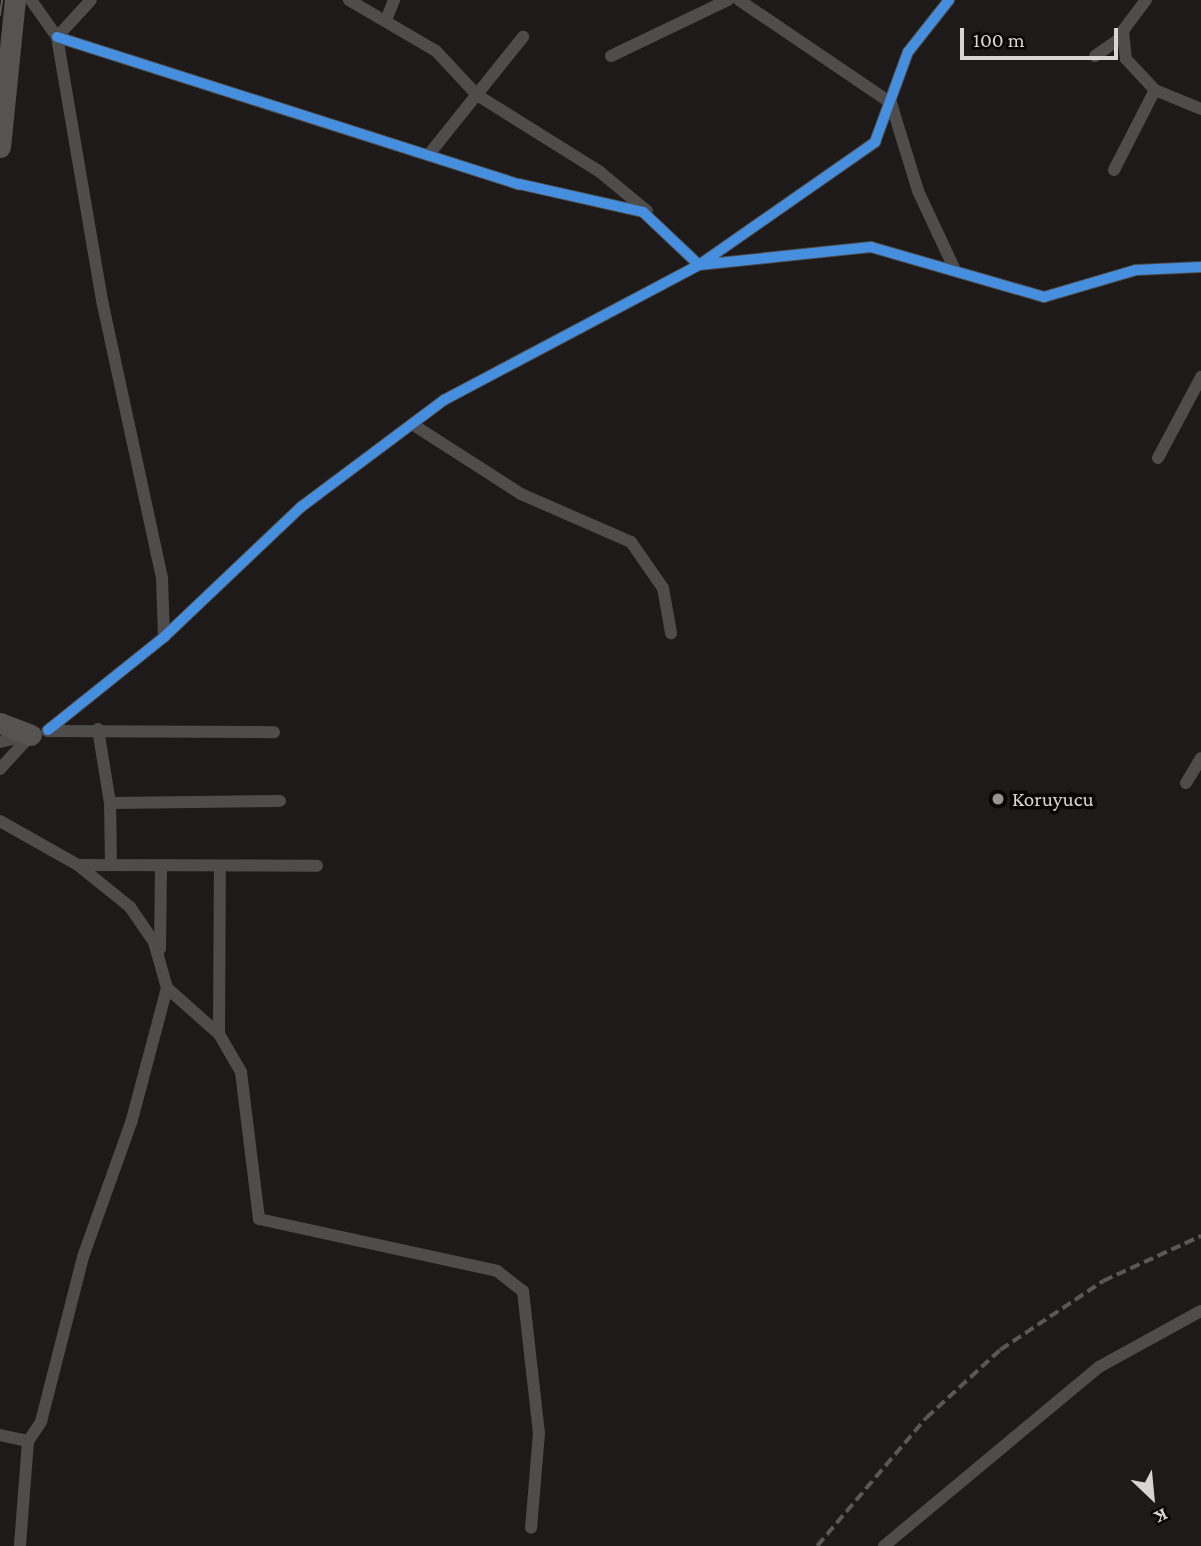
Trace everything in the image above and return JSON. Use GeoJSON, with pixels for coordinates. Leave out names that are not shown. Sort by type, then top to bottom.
{"type":"FeatureCollection","features":[{"type":"Feature","properties":{"kind":"highway"},"geometry":{"type":"LineString","coordinates":[[0,147],[15,0]]}},
{"type":"Feature","properties":{"kind":"highway"},"geometry":{"type":"LineString","coordinates":[[0,723],[40,733]]}},
{"type":"Feature","properties":{"kind":"street"},"geometry":{"type":"LineString","coordinates":[[31,0],[57,37],[103,305],[165,598],[164,637]]}},
{"type":"Feature","properties":{"kind":"street"},"geometry":{"type":"LineString","coordinates":[[57,37],[91,0]]}},
{"type":"Feature","properties":{"kind":"street"},"geometry":{"type":"LineString","coordinates":[[349,0],[436,51],[477,94],[600,172],[650,215],[699,265]]}},
{"type":"Feature","properties":{"kind":"street"},"geometry":{"type":"LineString","coordinates":[[387,20],[394,0]]}},
{"type":"Feature","properties":{"kind":"street"},"geometry":{"type":"LineString","coordinates":[[611,56],[728,0]]}},
{"type":"Feature","properties":{"kind":"street"},"geometry":{"type":"LineString","coordinates":[[739,0],[891,103],[918,191],[954,268]]}},
{"type":"Feature","properties":{"kind":"street"},"geometry":{"type":"LineString","coordinates":[[1095,56],[1122,37],[1146,0]]}},
{"type":"Feature","properties":{"kind":"street"},"geometry":{"type":"LineString","coordinates":[[0,769],[40,733],[164,637],[264,537],[412,424],[483,374],[699,265],[874,142],[891,103],[908,52],[947,1]]}},
{"type":"Feature","properties":{"kind":"street"},"geometry":{"type":"LineString","coordinates":[[57,37],[430,153],[519,184],[650,215]]}},
{"type":"Feature","properties":{"kind":"street"},"geometry":{"type":"LineString","coordinates":[[430,153],[523,37]]}},
{"type":"Feature","properties":{"kind":"street"},"geometry":{"type":"LineString","coordinates":[[1122,37],[1129,65],[1154,90],[1201,109]]}},
{"type":"Feature","properties":{"kind":"street"},"geometry":{"type":"LineString","coordinates":[[1114,170],[1154,90]]}},
{"type":"Feature","properties":{"kind":"street"},"geometry":{"type":"LineString","coordinates":[[699,265],[872,247],[954,268],[1044,297],[1136,270],[1201,267]]}},
{"type":"Feature","properties":{"kind":"street"},"geometry":{"type":"LineString","coordinates":[[1158,458],[1201,377]]}},
{"type":"Feature","properties":{"kind":"street"},"geometry":{"type":"LineString","coordinates":[[412,424],[521,494],[631,542],[663,589],[671,634]]}},
{"type":"Feature","properties":{"kind":"street"},"geometry":{"type":"LineString","coordinates":[[98,729],[110,803],[111,865]]}},
{"type":"Feature","properties":{"kind":"street"},"geometry":{"type":"LineString","coordinates":[[0,742],[40,733],[98,729],[274,732]]}},
{"type":"Feature","properties":{"kind":"street"},"geometry":{"type":"LineString","coordinates":[[1186,783],[1201,758]]}},
{"type":"Feature","properties":{"kind":"street"},"geometry":{"type":"LineString","coordinates":[[110,803],[280,801]]}},
{"type":"Feature","properties":{"kind":"street"},"geometry":{"type":"LineString","coordinates":[[0,821],[78,865],[130,906],[160,957]]}},
{"type":"Feature","properties":{"kind":"street"},"geometry":{"type":"LineString","coordinates":[[78,865],[317,866]]}},
{"type":"Feature","properties":{"kind":"street"},"geometry":{"type":"LineString","coordinates":[[20,1546],[28,1441],[41,1422],[83,1257],[135,1110],[167,988],[160,957],[161,866]]}},
{"type":"Feature","properties":{"kind":"street"},"geometry":{"type":"LineString","coordinates":[[219,1034],[220,866]]}},
{"type":"Feature","properties":{"kind":"street"},"geometry":{"type":"LineString","coordinates":[[167,988],[219,1034],[241,1072],[258,1219],[497,1271],[523,1291],[539,1433],[531,1528]]}},
{"type":"Feature","properties":{"kind":"street"},"geometry":{"type":"LineString","coordinates":[[884,1546],[1099,1367],[1201,1311]]}},
{"type":"Feature","properties":{"kind":"street"},"geometry":{"type":"LineString","coordinates":[[0,1435],[28,1441]]}},
{"type":"Feature","properties":{"kind":"tram line"},"geometry":{"type":"LineString","coordinates":[[0,15],[2,0]]}},
{"type":"Feature","properties":{"kind":"railway"},"geometry":{"type":"LineString","coordinates":[[817,1546],[926,1418],[1000,1350],[1103,1281],[1201,1236]]}},
{"type":"Feature","properties":{"kind":"cycle path"},"geometry":{"type":"LineString","coordinates":[[48,730],[164,637],[301,507],[444,400],[699,265],[875,142],[908,52],[949,0]]}},
{"type":"Feature","properties":{"kind":"cycle path"},"geometry":{"type":"LineString","coordinates":[[57,37],[519,184],[643,212],[699,265],[871,247],[1044,297],[1136,270],[1201,267]]}},
{"type":"Feature","properties":{"kind":"place","name":"Koruyucu"},"geometry":{"type":"Point","coordinates":[998,799]}}]}
